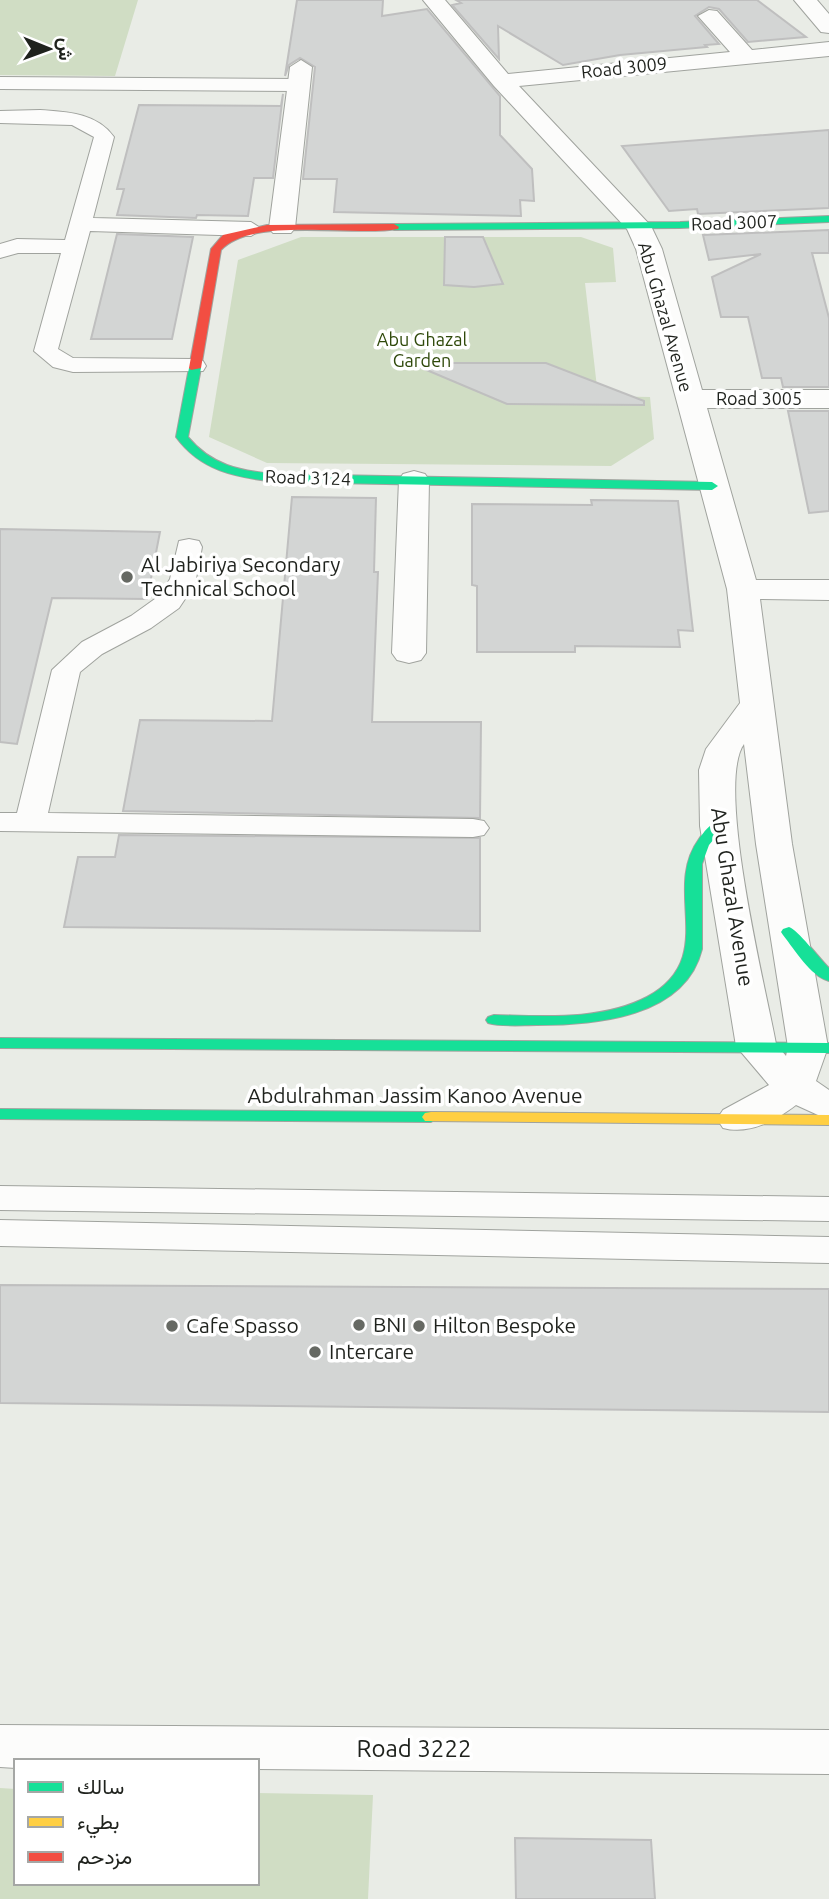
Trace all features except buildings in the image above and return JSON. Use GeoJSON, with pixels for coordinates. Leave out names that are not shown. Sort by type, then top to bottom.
{"type":"FeatureCollection","features":[{"type":"Feature","properties":{"kind":"street","name":"Abu Ghazal Avenue"},"geometry":{"type":"LineString","coordinates":[[434,0],[502,81],[638,226],[655,269],[688,399],[743,589],[756,705],[789,932],[818,1048],[793,1087]]}},
{"type":"Feature","properties":{"kind":"street"},"geometry":{"type":"LineString","coordinates":[[805,0],[829,27]]}},
{"type":"Feature","properties":{"kind":"street"},"geometry":{"type":"LineString","coordinates":[[709,16],[746,56]]}},
{"type":"Feature","properties":{"kind":"street","name":"Road 3009"},"geometry":{"type":"LineString","coordinates":[[502,81],[821,49]]}},
{"type":"Feature","properties":{"kind":"street"},"geometry":{"type":"LineString","coordinates":[[821,49],[829,68]]}},
{"type":"Feature","properties":{"kind":"street"},"geometry":{"type":"LineString","coordinates":[[282,228],[300,76]]}},
{"type":"Feature","properties":{"kind":"street","name":"Road 3007"},"geometry":{"type":"LineString","coordinates":[[638,226],[829,219]]}},
{"type":"Feature","properties":{"kind":"street","name":"Road 3124"},"geometry":{"type":"LineString","coordinates":[[638,226],[282,228],[251,229],[227,237],[216,249],[182,437],[192,455],[211,466],[238,474],[275,478],[712,486]]}},
{"type":"Feature","properties":{"kind":"street","name":"Road 3005"},"geometry":{"type":"LineString","coordinates":[[688,399],[829,399]]}},
{"type":"Feature","properties":{"kind":"street"},"geometry":{"type":"LineString","coordinates":[[409,653],[414,480]]}},
{"type":"Feature","properties":{"kind":"street"},"geometry":{"type":"LineString","coordinates":[[743,589],[829,590]]}},
{"type":"Feature","properties":{"kind":"street","name":"Abu Ghazal Avenue"},"geometry":{"type":"LineString","coordinates":[[756,705],[723,749],[717,769],[718,826],[756,1046],[771,1067],[793,1087],[829,1107]]}},
{"type":"Feature","properties":{"kind":"street"},"geometry":{"type":"LineString","coordinates":[[478,1020],[604,1016],[635,1008],[659,995],[678,980],[690,962],[695,943],[692,863],[695,849],[718,826]]}},
{"type":"Feature","properties":{"kind":"street"},"geometry":{"type":"LineString","coordinates":[[789,932],[808,957],[829,976]]}},
{"type":"Feature","properties":{"kind":"street"},"geometry":{"type":"LineString","coordinates":[[294,1044],[351,1027]]}},
{"type":"Feature","properties":{"kind":"street"},"geometry":{"type":"LineString","coordinates":[[0,1043],[818,1048]]}},
{"type":"Feature","properties":{"kind":"street"},"geometry":{"type":"LineString","coordinates":[[738,1119],[770,1105],[793,1087]]}},
{"type":"Feature","properties":{"kind":"street","name":"Abdulrahman Jassim Kanoo Avenue"},"geometry":{"type":"LineString","coordinates":[[0,1114],[829,1120]]}},
{"type":"Feature","properties":{"kind":"street","name":"Road 3222"},"geometry":{"type":"LineString","coordinates":[[0,1746],[829,1752]]}},
{"type":"Feature","properties":{"kind":"lane"},"geometry":{"type":"LineString","coordinates":[[0,83],[300,76]]}},
{"type":"Feature","properties":{"kind":"lane"},"geometry":{"type":"LineString","coordinates":[[0,117],[65,118],[89,124],[102,132],[104,142],[46,351],[61,362],[86,366],[194,366]]}},
{"type":"Feature","properties":{"kind":"lane"},"geometry":{"type":"LineString","coordinates":[[82,224],[251,229]]}},
{"type":"Feature","properties":{"kind":"lane"},"geometry":{"type":"LineString","coordinates":[[0,251],[18,246],[75,247]]}},
{"type":"Feature","properties":{"kind":"lane"},"geometry":{"type":"LineString","coordinates":[[189,547],[183,580],[170,601],[83,653],[66,670],[15,822],[473,828]]}},
{"type":"Feature","properties":{"kind":"lane"},"geometry":{"type":"LineString","coordinates":[[0,1198],[829,1209]]}},
{"type":"Feature","properties":{"kind":"lane"},"geometry":{"type":"LineString","coordinates":[[0,1233],[829,1250]]}},
{"type":"Feature","properties":{"kind":"green space"},"geometry":{"type":"Polygon","coordinates":[[[0,0],[138,0],[115,76],[0,75],[0,0]]]}},
{"type":"Feature","properties":{"kind":"green space","name":"Abu Ghazal Garden"},"geometry":{"type":"Polygon","coordinates":[[[301,237],[581,237],[613,248],[616,282],[585,283],[598,396],[650,397],[654,439],[611,466],[267,463],[209,437],[238,260],[301,237]]]}},
{"type":"Feature","properties":{"kind":"green space"},"geometry":{"type":"Polygon","coordinates":[[[0,1788],[14,1789],[14,1885],[259,1885],[259,1793],[373,1795],[368,1899],[0,1899],[0,1788]]]}},
{"type":"Feature","properties":{"kind":"traffic: fast"},"geometry":{"type":"LineString","coordinates":[[394,227],[680,225],[829,219]]}},
{"type":"Feature","properties":{"kind":"traffic: fast"},"geometry":{"type":"LineString","coordinates":[[195,368],[182,437],[191,448],[212,464],[248,475],[275,478],[712,486]]}},
{"type":"Feature","properties":{"kind":"traffic: fast"},"geometry":{"type":"LineString","coordinates":[[494,1020],[603,1016],[630,1010],[654,999],[674,984],[690,962],[694,949],[693,884],[697,854],[718,826]]}},
{"type":"Feature","properties":{"kind":"traffic: fast"},"geometry":{"type":"LineString","coordinates":[[789,932],[808,957],[829,976]]}},
{"type":"Feature","properties":{"kind":"traffic: fast"},"geometry":{"type":"LineString","coordinates":[[0,1043],[829,1048]]}},
{"type":"Feature","properties":{"kind":"traffic: fast"},"geometry":{"type":"LineString","coordinates":[[0,1114],[431,1117]]}},
{"type":"Feature","properties":{"kind":"traffic: slow"},"geometry":{"type":"LineString","coordinates":[[431,1117],[829,1120]]}},
{"type":"Feature","properties":{"kind":"traffic: jam"},"geometry":{"type":"LineString","coordinates":[[195,368],[216,249],[227,237],[267,228],[394,227]]}},
{"type":"Feature","properties":{"kind":"place","name":"Al Jabiriya Secondary Technical School"},"geometry":{"type":"Point","coordinates":[127,577]}},
{"type":"Feature","properties":{"kind":"place","name":"BNI"},"geometry":{"type":"Point","coordinates":[359,1325]}},
{"type":"Feature","properties":{"kind":"place","name":"Cafe Spasso"},"geometry":{"type":"Point","coordinates":[172,1326]}},
{"type":"Feature","properties":{"kind":"place","name":"Hilton Bespoke"},"geometry":{"type":"Point","coordinates":[419,1326]}},
{"type":"Feature","properties":{"kind":"place","name":"Intercare"},"geometry":{"type":"Point","coordinates":[315,1352]}}]}
